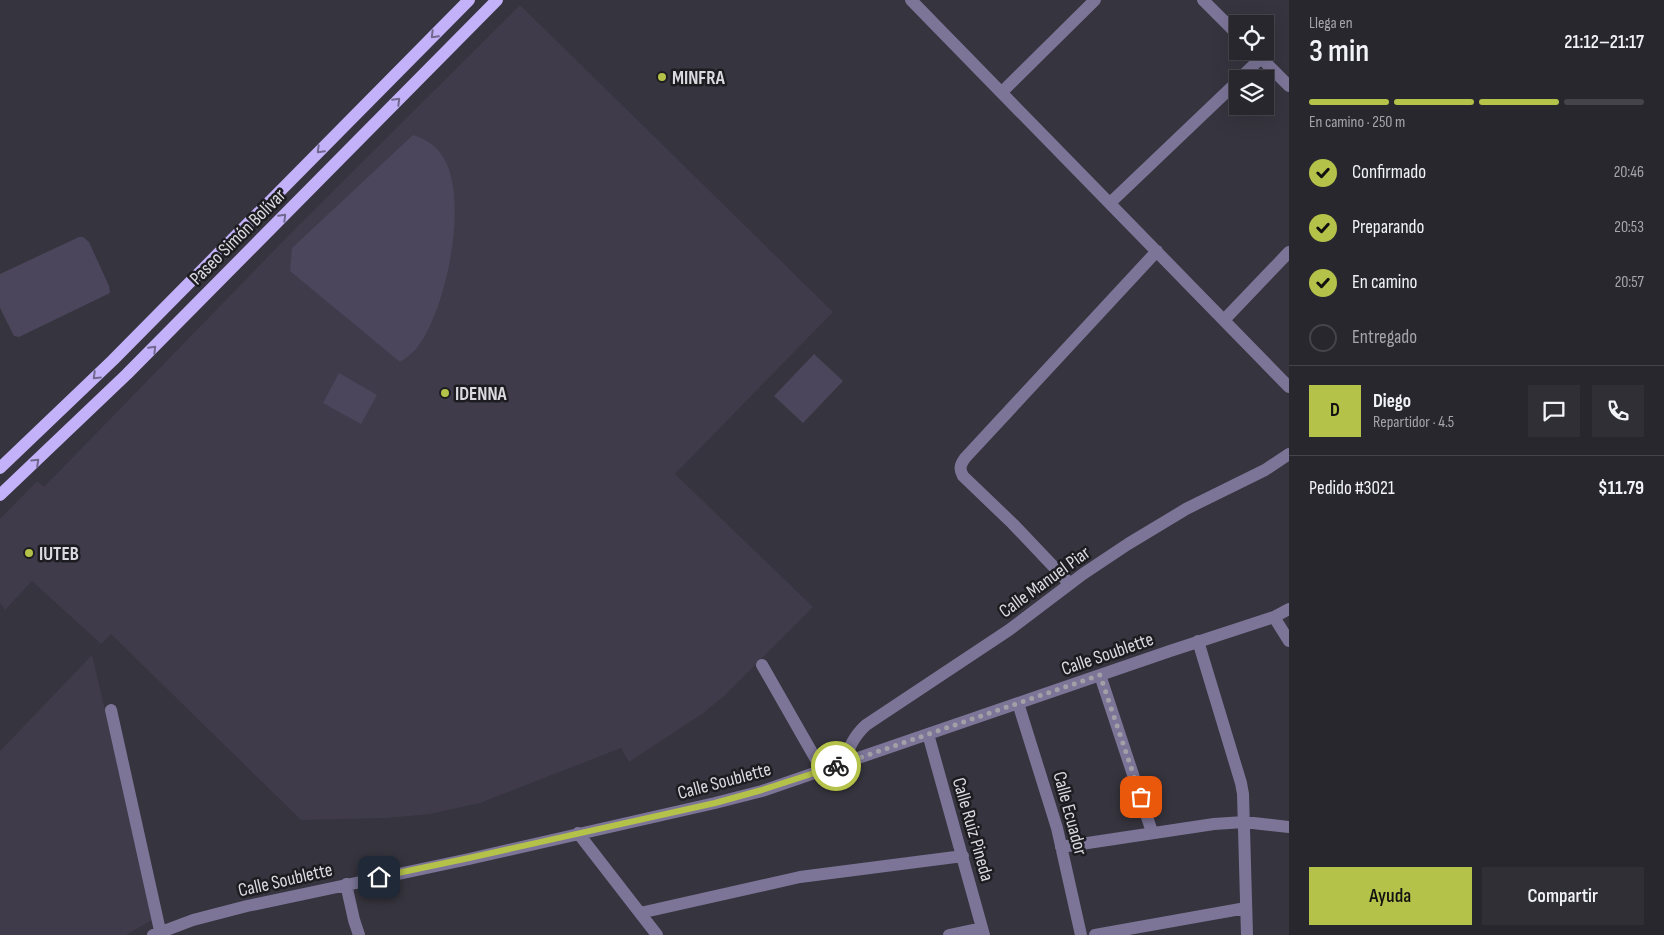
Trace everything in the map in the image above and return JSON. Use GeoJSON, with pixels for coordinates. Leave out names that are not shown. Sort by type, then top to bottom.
{"type":"FeatureCollection","features":[{"type":"Feature","properties":{"kind":"main road","name":"Paseo Simón Bolívar"},"geometry":{"type":"LineString","coordinates":[[0,468],[112,360],[468,0]]}},
{"type":"Feature","properties":{"kind":"main road","name":"Paseo Simón Bolívar"},"geometry":{"type":"LineString","coordinates":[[0,495],[127,374],[498,0]]}},
{"type":"Feature","properties":{"kind":"main road"},"geometry":{"type":"LineString","coordinates":[[234,237],[249,252]]}},
{"type":"Feature","properties":{"kind":"street"},"geometry":{"type":"LineString","coordinates":[[911,0],[1289,387]]}},
{"type":"Feature","properties":{"kind":"street"},"geometry":{"type":"LineString","coordinates":[[1002,92],[1095,0]]}},
{"type":"Feature","properties":{"kind":"street"},"geometry":{"type":"LineString","coordinates":[[1211,3],[1229,24]]}},
{"type":"Feature","properties":{"kind":"street"},"geometry":{"type":"LineString","coordinates":[[1246,70],[1254,60]]}},
{"type":"Feature","properties":{"kind":"street"},"geometry":{"type":"LineString","coordinates":[[1264,60],[1287,81]]}},
{"type":"Feature","properties":{"kind":"street"},"geometry":{"type":"LineString","coordinates":[[1110,203],[1229,89]]}},
{"type":"Feature","properties":{"kind":"street"},"geometry":{"type":"LineString","coordinates":[[1070,584],[1013,524],[969,482],[960,472],[960,466],[965,458],[1157,251]]}},
{"type":"Feature","properties":{"kind":"street"},"geometry":{"type":"LineString","coordinates":[[1224,320],[1289,252]]}},
{"type":"Feature","properties":{"kind":"street","name":"Calle Manuel Piar"},"geometry":{"type":"LineString","coordinates":[[844,763],[849,748],[857,734],[866,725],[1001,635],[1070,584],[1136,539],[1186,509],[1265,470],[1289,454]]}},
{"type":"Feature","properties":{"kind":"street","name":"Calle Soublette"},"geometry":{"type":"LineString","coordinates":[[158,934],[192,920],[247,906],[715,803],[762,790],[1274,617],[1289,609]]}},
{"type":"Feature","properties":{"kind":"street"},"geometry":{"type":"LineString","coordinates":[[1274,617],[1289,641]]}},
{"type":"Feature","properties":{"kind":"street"},"geometry":{"type":"LineString","coordinates":[[1198,642],[1239,771],[1243,794],[1247,935]]}},
{"type":"Feature","properties":{"kind":"street"},"geometry":{"type":"LineString","coordinates":[[762,665],[822,770]]}},
{"type":"Feature","properties":{"kind":"street"},"geometry":{"type":"LineString","coordinates":[[1100,675],[1152,832]]}},
{"type":"Feature","properties":{"kind":"street","name":"Calle Ecuador"},"geometry":{"type":"LineString","coordinates":[[1018,703],[1054,819],[1081,935]]}},
{"type":"Feature","properties":{"kind":"street"},"geometry":{"type":"LineString","coordinates":[[111,710],[158,918],[158,934]]}},
{"type":"Feature","properties":{"kind":"street","name":"Calle Ruiz Pineda"},"geometry":{"type":"LineString","coordinates":[[928,734],[983,932]]}},
{"type":"Feature","properties":{"kind":"street"},"geometry":{"type":"LineString","coordinates":[[1061,847],[1214,824],[1244,822],[1289,827]]}},
{"type":"Feature","properties":{"kind":"street"},"geometry":{"type":"LineString","coordinates":[[578,833],[657,935]]}},
{"type":"Feature","properties":{"kind":"street"},"geometry":{"type":"LineString","coordinates":[[640,913],[800,877],[963,856]]}},
{"type":"Feature","properties":{"kind":"street"},"geometry":{"type":"LineString","coordinates":[[346,884],[359,935]]}},
{"type":"Feature","properties":{"kind":"street"},"geometry":{"type":"LineString","coordinates":[[1095,935],[1148,930],[1246,908]]}},
{"type":"Feature","properties":{"kind":"street"},"geometry":{"type":"LineString","coordinates":[[948,935],[983,932]]}},
{"type":"Feature","properties":{"kind":"shaded area","name":"IDENNA"},"geometry":{"type":"Polygon","coordinates":[[[520,5],[833,312],[675,474],[813,607],[724,696],[702,714],[629,762],[621,748],[480,803],[430,814],[386,818],[301,820],[111,634],[101,644],[32,581],[5,610],[0,603],[0,519],[37,481],[44,487],[289,235],[520,5]]]}},
{"type":"Feature","properties":{"kind":"shaded area"},"geometry":{"type":"Polygon","coordinates":[[[413,135],[430,143],[443,157],[451,176],[454,200],[454,227],[451,256],[445,284],[436,311],[426,333],[415,350],[400,362],[290,271],[292,248],[413,135]]]}},
{"type":"Feature","properties":{"kind":"shaded area"},"geometry":{"type":"Polygon","coordinates":[[[79,237],[83,237],[89,242],[109,286],[110,293],[19,337],[14,336],[0,308],[0,274],[79,237]]]}},
{"type":"Feature","properties":{"kind":"shaded area"},"geometry":{"type":"Polygon","coordinates":[[[814,354],[843,381],[803,423],[774,396],[814,354]]]}},
{"type":"Feature","properties":{"kind":"shaded area"},"geometry":{"type":"Polygon","coordinates":[[[339,373],[377,395],[361,424],[323,403],[339,373]]]}},
{"type":"Feature","properties":{"kind":"shaded area"},"geometry":{"type":"Polygon","coordinates":[[[92,655],[154,919],[126,935],[0,935],[0,751],[92,655]]]}},
{"type":"Feature","properties":{"kind":"way so far"},"geometry":{"type":"LineString","coordinates":[[836,766],[1100,675],[1141,797]]}},
{"type":"Feature","properties":{"kind":"place","name":"MINFRA"},"geometry":{"type":"Point","coordinates":[662,77]}},
{"type":"Feature","properties":{"kind":"place","name":"IDENNA"},"geometry":{"type":"Point","coordinates":[445,393]}},
{"type":"Feature","properties":{"kind":"place","name":"IUTEB"},"geometry":{"type":"Point","coordinates":[29,553]}},
{"type":"Feature","properties":{"kind":"route"},"geometry":{"type":"LineString","coordinates":[[379,877],[715,803],[836,766]]}}]}
